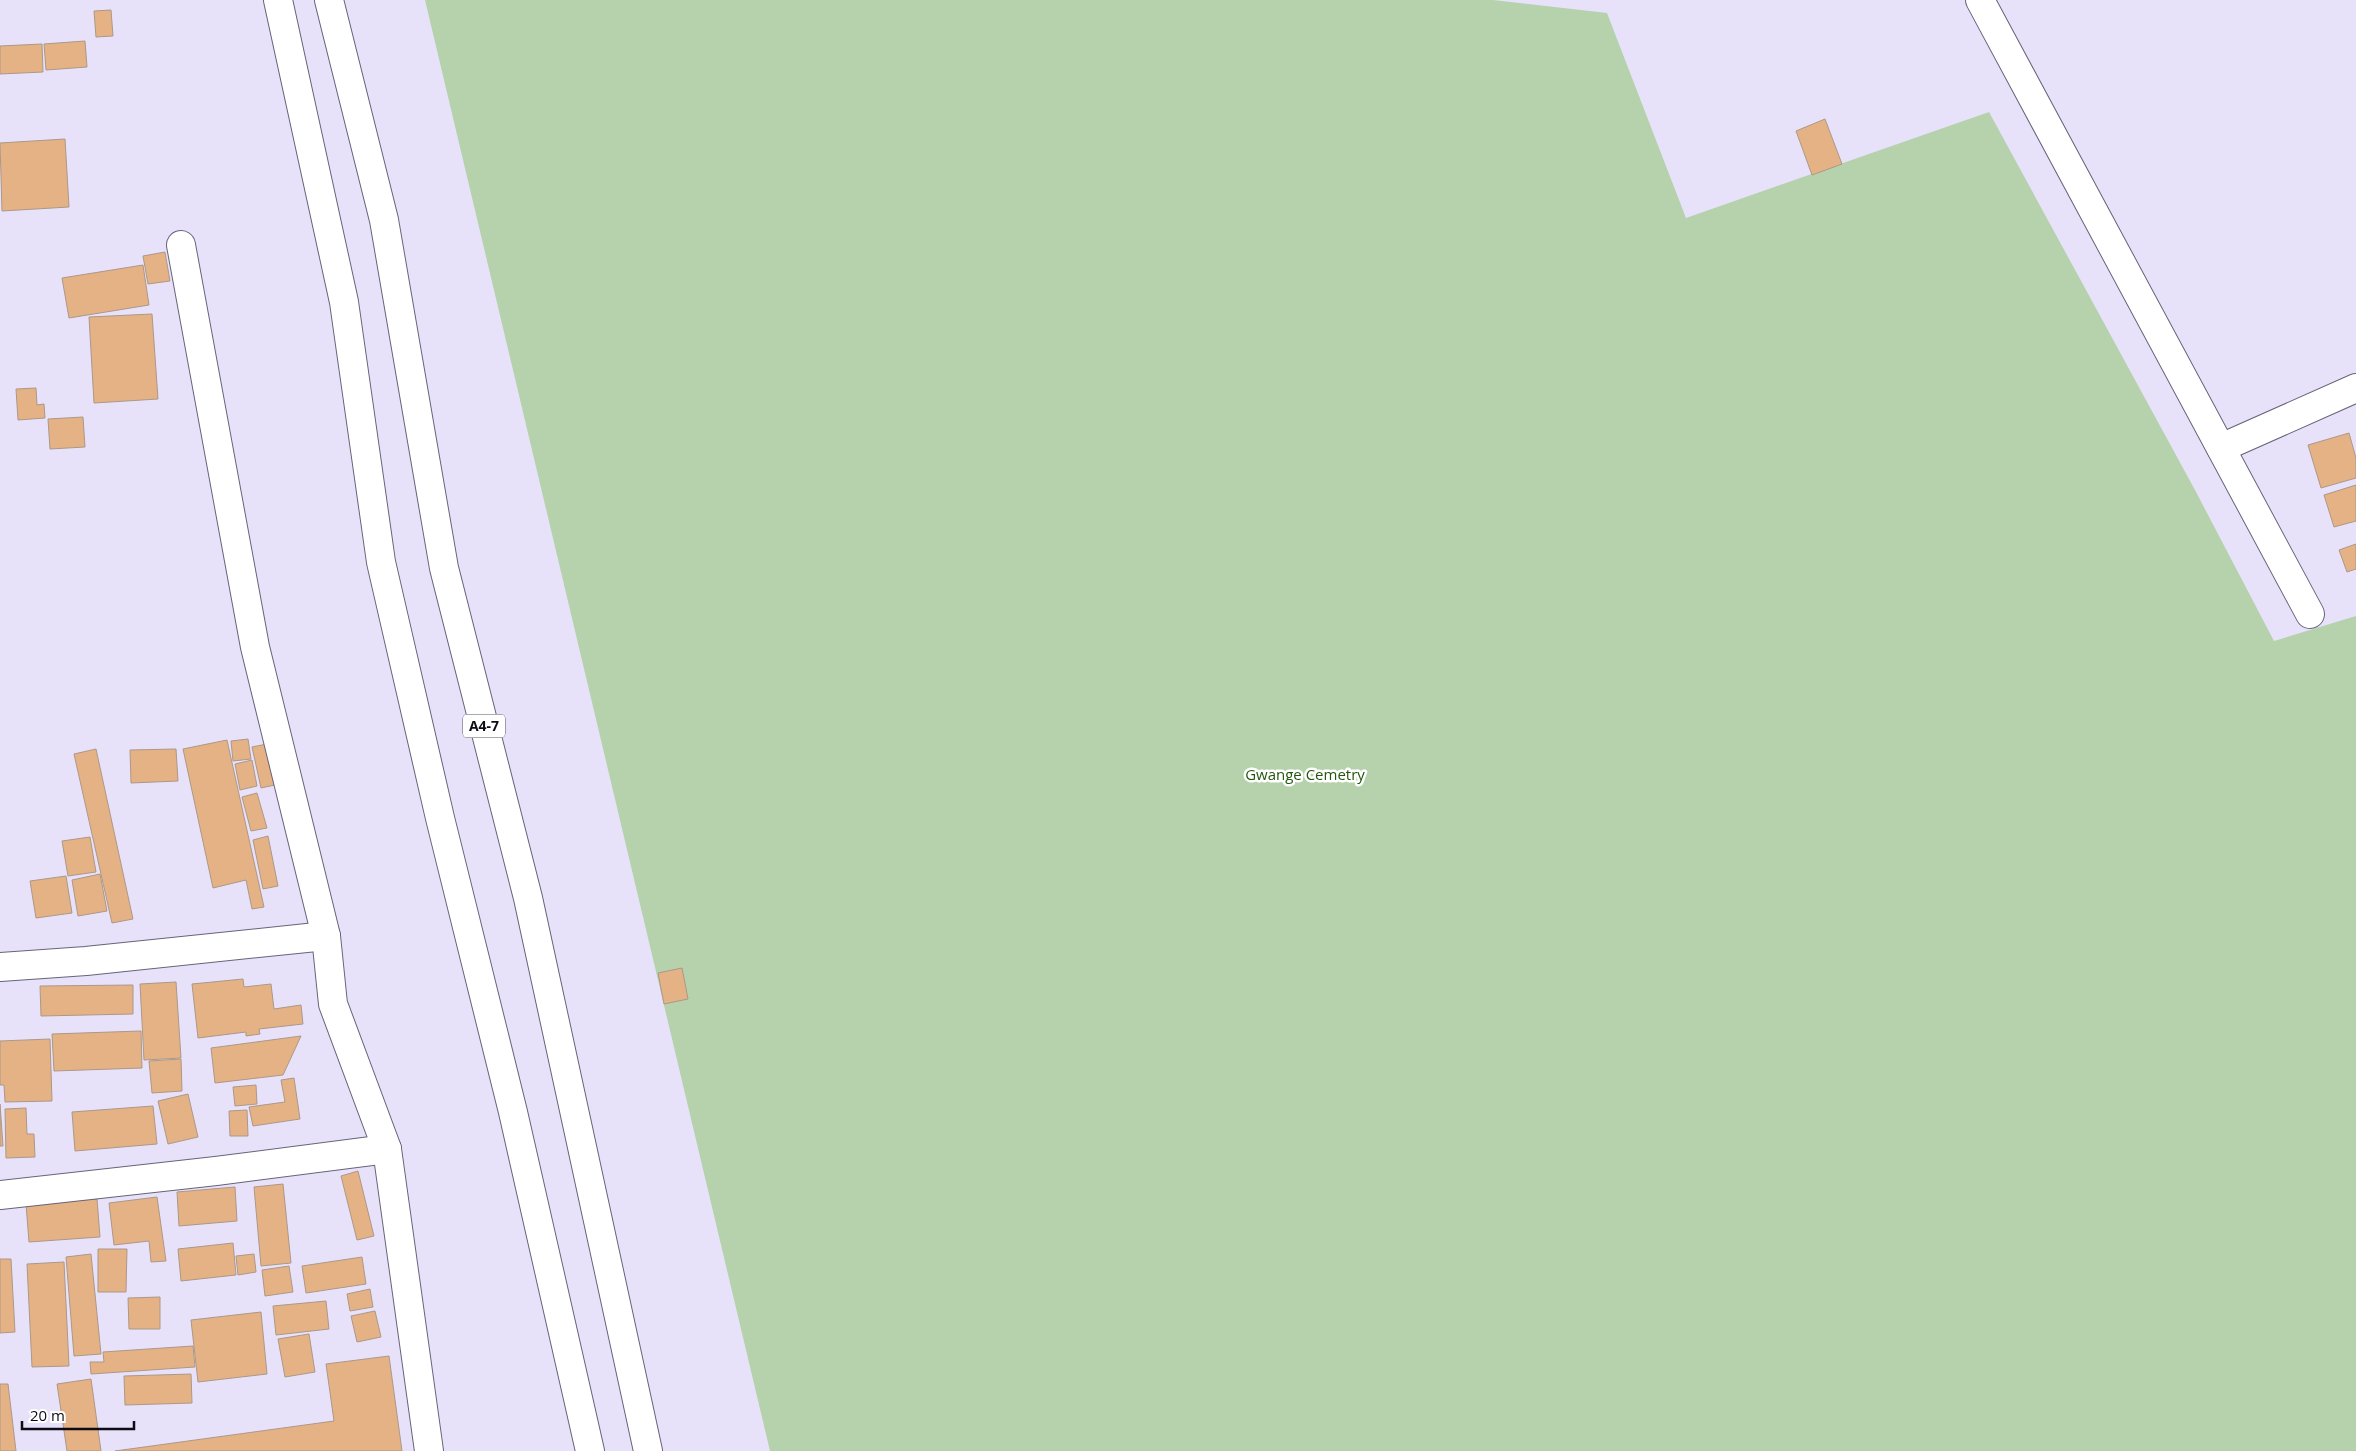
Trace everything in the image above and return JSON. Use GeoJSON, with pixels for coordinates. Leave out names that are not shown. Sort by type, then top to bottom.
{"type":"FeatureCollection","features":[{"type":"Feature","properties":{"kind":"main road"},"geometry":{"type":"LineString","coordinates":[[278,0],[344,302],[381,562],[440,818],[513,1112],[590,1451]]}},
{"type":"Feature","properties":{"kind":"main road","name":"A4-7"},"geometry":{"type":"LineString","coordinates":[[329,0],[384,220],[444,568],[528,898],[648,1451]]}},
{"type":"Feature","properties":{"kind":"main road"},"geometry":{"type":"LineString","coordinates":[[1980,0],[2310,614]]}},
{"type":"Feature","properties":{"kind":"main road"},"geometry":{"type":"LineString","coordinates":[[181,245],[255,647],[326,936],[333,1004],[387,1149],[429,1451]]}},
{"type":"Feature","properties":{"kind":"main road"},"geometry":{"type":"LineString","coordinates":[[2221,448],[2356,388]]}},
{"type":"Feature","properties":{"kind":"main road"},"geometry":{"type":"LineString","coordinates":[[0,967],[86,961],[326,936]]}},
{"type":"Feature","properties":{"kind":"main road"},"geometry":{"type":"LineString","coordinates":[[0,1195],[216,1171],[387,1149]]}},
{"type":"Feature","properties":{"kind":"green space","name":"Gwange Cemetry"},"geometry":{"type":"Polygon","coordinates":[[[425,0],[1493,0],[1607,13],[1686,218],[1989,112],[2195,490],[2274,641],[2356,616],[2356,1451],[770,1451],[425,0]]]}},
{"type":"Feature","properties":{"kind":"building"},"geometry":{"type":"Polygon","coordinates":[[[111,10],[113,36],[96,37],[94,11],[111,10]]]}},
{"type":"Feature","properties":{"kind":"building"},"geometry":{"type":"Polygon","coordinates":[[[85,41],[87,67],[46,70],[44,44],[85,41]]]}},
{"type":"Feature","properties":{"kind":"building"},"geometry":{"type":"Polygon","coordinates":[[[42,44],[43,72],[0,74],[0,46],[42,44]]]}},
{"type":"Feature","properties":{"kind":"building"},"geometry":{"type":"Polygon","coordinates":[[[1825,119],[1842,164],[1812,175],[1796,131],[1825,119]]]}},
{"type":"Feature","properties":{"kind":"building"},"geometry":{"type":"Polygon","coordinates":[[[65,139],[69,207],[2,211],[0,143],[65,139]]]}},
{"type":"Feature","properties":{"kind":"building"},"geometry":{"type":"Polygon","coordinates":[[[165,252],[170,281],[148,284],[143,256],[165,252]]]}},
{"type":"Feature","properties":{"kind":"building"},"geometry":{"type":"Polygon","coordinates":[[[143,265],[149,305],[69,318],[62,278],[143,265]]]}},
{"type":"Feature","properties":{"kind":"building"},"geometry":{"type":"Polygon","coordinates":[[[152,314],[158,399],[94,403],[89,317],[152,314]]]}},
{"type":"Feature","properties":{"kind":"building"},"geometry":{"type":"Polygon","coordinates":[[[36,388],[37,405],[44,404],[45,418],[18,420],[16,389],[36,388]]]}},
{"type":"Feature","properties":{"kind":"building"},"geometry":{"type":"Polygon","coordinates":[[[83,417],[85,447],[50,449],[48,419],[83,417]]]}},
{"type":"Feature","properties":{"kind":"building"},"geometry":{"type":"Polygon","coordinates":[[[2349,433],[2356,458],[2356,478],[2321,488],[2308,445],[2349,433]]]}},
{"type":"Feature","properties":{"kind":"building"},"geometry":{"type":"Polygon","coordinates":[[[2356,485],[2356,521],[2334,527],[2324,495],[2356,485]]]}},
{"type":"Feature","properties":{"kind":"building"},"geometry":{"type":"Polygon","coordinates":[[[2356,544],[2356,569],[2347,572],[2339,550],[2356,544]]]}},
{"type":"Feature","properties":{"kind":"building"},"geometry":{"type":"Polygon","coordinates":[[[248,739],[251,759],[233,761],[231,741],[248,739]]]}},
{"type":"Feature","properties":{"kind":"building"},"geometry":{"type":"Polygon","coordinates":[[[227,740],[264,907],[252,909],[246,880],[213,888],[183,749],[227,740]]]}},
{"type":"Feature","properties":{"kind":"building"},"geometry":{"type":"Polygon","coordinates":[[[267,744],[275,785],[261,788],[252,747],[267,744]]]}},
{"type":"Feature","properties":{"kind":"building"},"geometry":{"type":"Polygon","coordinates":[[[96,749],[133,919],[112,923],[74,754],[96,749]]]}},
{"type":"Feature","properties":{"kind":"building"},"geometry":{"type":"Polygon","coordinates":[[[176,749],[178,781],[131,783],[130,750],[176,749]]]}},
{"type":"Feature","properties":{"kind":"building"},"geometry":{"type":"Polygon","coordinates":[[[252,760],[257,786],[240,790],[235,764],[252,760]]]}},
{"type":"Feature","properties":{"kind":"building"},"geometry":{"type":"Polygon","coordinates":[[[257,793],[267,828],[251,831],[242,797],[257,793]]]}},
{"type":"Feature","properties":{"kind":"building"},"geometry":{"type":"Polygon","coordinates":[[[268,836],[278,886],[263,889],[253,840],[268,836]]]}},
{"type":"Feature","properties":{"kind":"building"},"geometry":{"type":"Polygon","coordinates":[[[90,837],[96,872],[68,876],[62,841],[90,837]]]}},
{"type":"Feature","properties":{"kind":"building"},"geometry":{"type":"Polygon","coordinates":[[[100,874],[107,911],[78,916],[72,880],[100,874]]]}},
{"type":"Feature","properties":{"kind":"building"},"geometry":{"type":"Polygon","coordinates":[[[66,876],[72,913],[36,918],[30,881],[66,876]]]}},
{"type":"Feature","properties":{"kind":"building"},"geometry":{"type":"Polygon","coordinates":[[[682,968],[688,999],[664,1004],[658,973],[682,968]]]}},
{"type":"Feature","properties":{"kind":"building"},"geometry":{"type":"Polygon","coordinates":[[[243,979],[244,987],[271,984],[274,1009],[301,1005],[303,1024],[259,1029],[260,1034],[246,1036],[246,1032],[198,1038],[192,984],[243,979]]]}},
{"type":"Feature","properties":{"kind":"building"},"geometry":{"type":"Polygon","coordinates":[[[176,982],[181,1058],[144,1060],[140,984],[176,982]]]}},
{"type":"Feature","properties":{"kind":"building"},"geometry":{"type":"Polygon","coordinates":[[[133,985],[133,1014],[41,1016],[40,986],[133,985]]]}},
{"type":"Feature","properties":{"kind":"building"},"geometry":{"type":"Polygon","coordinates":[[[141,1031],[142,1068],[54,1071],[52,1034],[141,1031]]]}},
{"type":"Feature","properties":{"kind":"building"},"geometry":{"type":"Polygon","coordinates":[[[301,1036],[283,1075],[215,1083],[211,1048],[301,1036]]]}},
{"type":"Feature","properties":{"kind":"building"},"geometry":{"type":"Polygon","coordinates":[[[50,1039],[52,1101],[5,1102],[4,1085],[0,1085],[0,1041],[50,1039]]]}},
{"type":"Feature","properties":{"kind":"building"},"geometry":{"type":"Polygon","coordinates":[[[181,1059],[182,1091],[152,1093],[149,1061],[181,1059]]]}},
{"type":"Feature","properties":{"kind":"building"},"geometry":{"type":"Polygon","coordinates":[[[294,1078],[300,1119],[253,1126],[249,1107],[285,1102],[281,1080],[294,1078]]]}},
{"type":"Feature","properties":{"kind":"building"},"geometry":{"type":"Polygon","coordinates":[[[256,1085],[257,1104],[235,1106],[233,1087],[256,1085]]]}},
{"type":"Feature","properties":{"kind":"building"},"geometry":{"type":"Polygon","coordinates":[[[188,1094],[198,1137],[168,1144],[158,1101],[188,1094]]]}},
{"type":"Feature","properties":{"kind":"building"},"geometry":{"type":"Polygon","coordinates":[[[0,1104],[3,1146],[0,1146],[0,1104]]]}},
{"type":"Feature","properties":{"kind":"building"},"geometry":{"type":"Polygon","coordinates":[[[153,1106],[157,1144],[75,1151],[72,1112],[153,1106]]]}},
{"type":"Feature","properties":{"kind":"building"},"geometry":{"type":"Polygon","coordinates":[[[26,1108],[27,1134],[34,1134],[35,1157],[6,1158],[5,1109],[26,1108]]]}},
{"type":"Feature","properties":{"kind":"building"},"geometry":{"type":"Polygon","coordinates":[[[247,1110],[248,1136],[230,1136],[229,1111],[247,1110]]]}},
{"type":"Feature","properties":{"kind":"building"},"geometry":{"type":"Polygon","coordinates":[[[358,1171],[374,1236],[357,1240],[341,1176],[358,1171]]]}},
{"type":"Feature","properties":{"kind":"building"},"geometry":{"type":"Polygon","coordinates":[[[283,1184],[291,1263],[261,1266],[254,1187],[283,1184]]]}},
{"type":"Feature","properties":{"kind":"building"},"geometry":{"type":"Polygon","coordinates":[[[235,1187],[237,1221],[179,1226],[177,1192],[235,1187]]]}},
{"type":"Feature","properties":{"kind":"building"},"geometry":{"type":"Polygon","coordinates":[[[157,1197],[166,1261],[151,1262],[149,1241],[114,1245],[109,1203],[157,1197]]]}},
{"type":"Feature","properties":{"kind":"building"},"geometry":{"type":"Polygon","coordinates":[[[97,1199],[100,1237],[29,1242],[26,1204],[97,1199]]]}},
{"type":"Feature","properties":{"kind":"building"},"geometry":{"type":"Polygon","coordinates":[[[233,1243],[236,1275],[181,1281],[178,1249],[233,1243]]]}},
{"type":"Feature","properties":{"kind":"building"},"geometry":{"type":"Polygon","coordinates":[[[98,1249],[127,1249],[126,1292],[98,1292],[98,1249]]]}},
{"type":"Feature","properties":{"kind":"building"},"geometry":{"type":"Polygon","coordinates":[[[91,1254],[101,1354],[74,1356],[66,1257],[91,1254]]]}},
{"type":"Feature","properties":{"kind":"building"},"geometry":{"type":"Polygon","coordinates":[[[254,1254],[256,1272],[238,1275],[236,1256],[254,1254]]]}},
{"type":"Feature","properties":{"kind":"building"},"geometry":{"type":"Polygon","coordinates":[[[362,1257],[366,1284],[306,1293],[302,1266],[362,1257]]]}},
{"type":"Feature","properties":{"kind":"building"},"geometry":{"type":"Polygon","coordinates":[[[0,1259],[11,1259],[15,1332],[0,1333],[0,1259]]]}},
{"type":"Feature","properties":{"kind":"building"},"geometry":{"type":"Polygon","coordinates":[[[64,1262],[69,1366],[32,1367],[27,1264],[64,1262]]]}},
{"type":"Feature","properties":{"kind":"building"},"geometry":{"type":"Polygon","coordinates":[[[289,1266],[293,1292],[265,1296],[262,1270],[289,1266]]]}},
{"type":"Feature","properties":{"kind":"building"},"geometry":{"type":"Polygon","coordinates":[[[370,1289],[373,1307],[350,1311],[347,1294],[370,1289]]]}},
{"type":"Feature","properties":{"kind":"building"},"geometry":{"type":"Polygon","coordinates":[[[160,1297],[160,1329],[129,1329],[128,1298],[160,1297]]]}},
{"type":"Feature","properties":{"kind":"building"},"geometry":{"type":"Polygon","coordinates":[[[326,1301],[329,1329],[276,1335],[273,1306],[326,1301]]]}},
{"type":"Feature","properties":{"kind":"building"},"geometry":{"type":"Polygon","coordinates":[[[375,1311],[381,1337],[357,1342],[351,1316],[375,1311]]]}},
{"type":"Feature","properties":{"kind":"building"},"geometry":{"type":"Polygon","coordinates":[[[261,1312],[267,1374],[198,1382],[191,1320],[261,1312]]]}},
{"type":"Feature","properties":{"kind":"building"},"geometry":{"type":"Polygon","coordinates":[[[309,1334],[315,1372],[285,1377],[278,1339],[309,1334]]]}},
{"type":"Feature","properties":{"kind":"building"},"geometry":{"type":"Polygon","coordinates":[[[193,1346],[195,1367],[91,1374],[90,1362],[104,1362],[103,1352],[193,1346]]]}},
{"type":"Feature","properties":{"kind":"building"},"geometry":{"type":"Polygon","coordinates":[[[389,1356],[402,1451],[115,1451],[334,1421],[326,1364],[389,1356]]]}},
{"type":"Feature","properties":{"kind":"building"},"geometry":{"type":"Polygon","coordinates":[[[191,1374],[192,1403],[125,1405],[124,1376],[191,1374]]]}},
{"type":"Feature","properties":{"kind":"building"},"geometry":{"type":"Polygon","coordinates":[[[91,1379],[101,1451],[67,1451],[57,1384],[91,1379]]]}},
{"type":"Feature","properties":{"kind":"building"},"geometry":{"type":"Polygon","coordinates":[[[0,1384],[8,1384],[16,1451],[0,1451],[0,1384]]]}}]}
